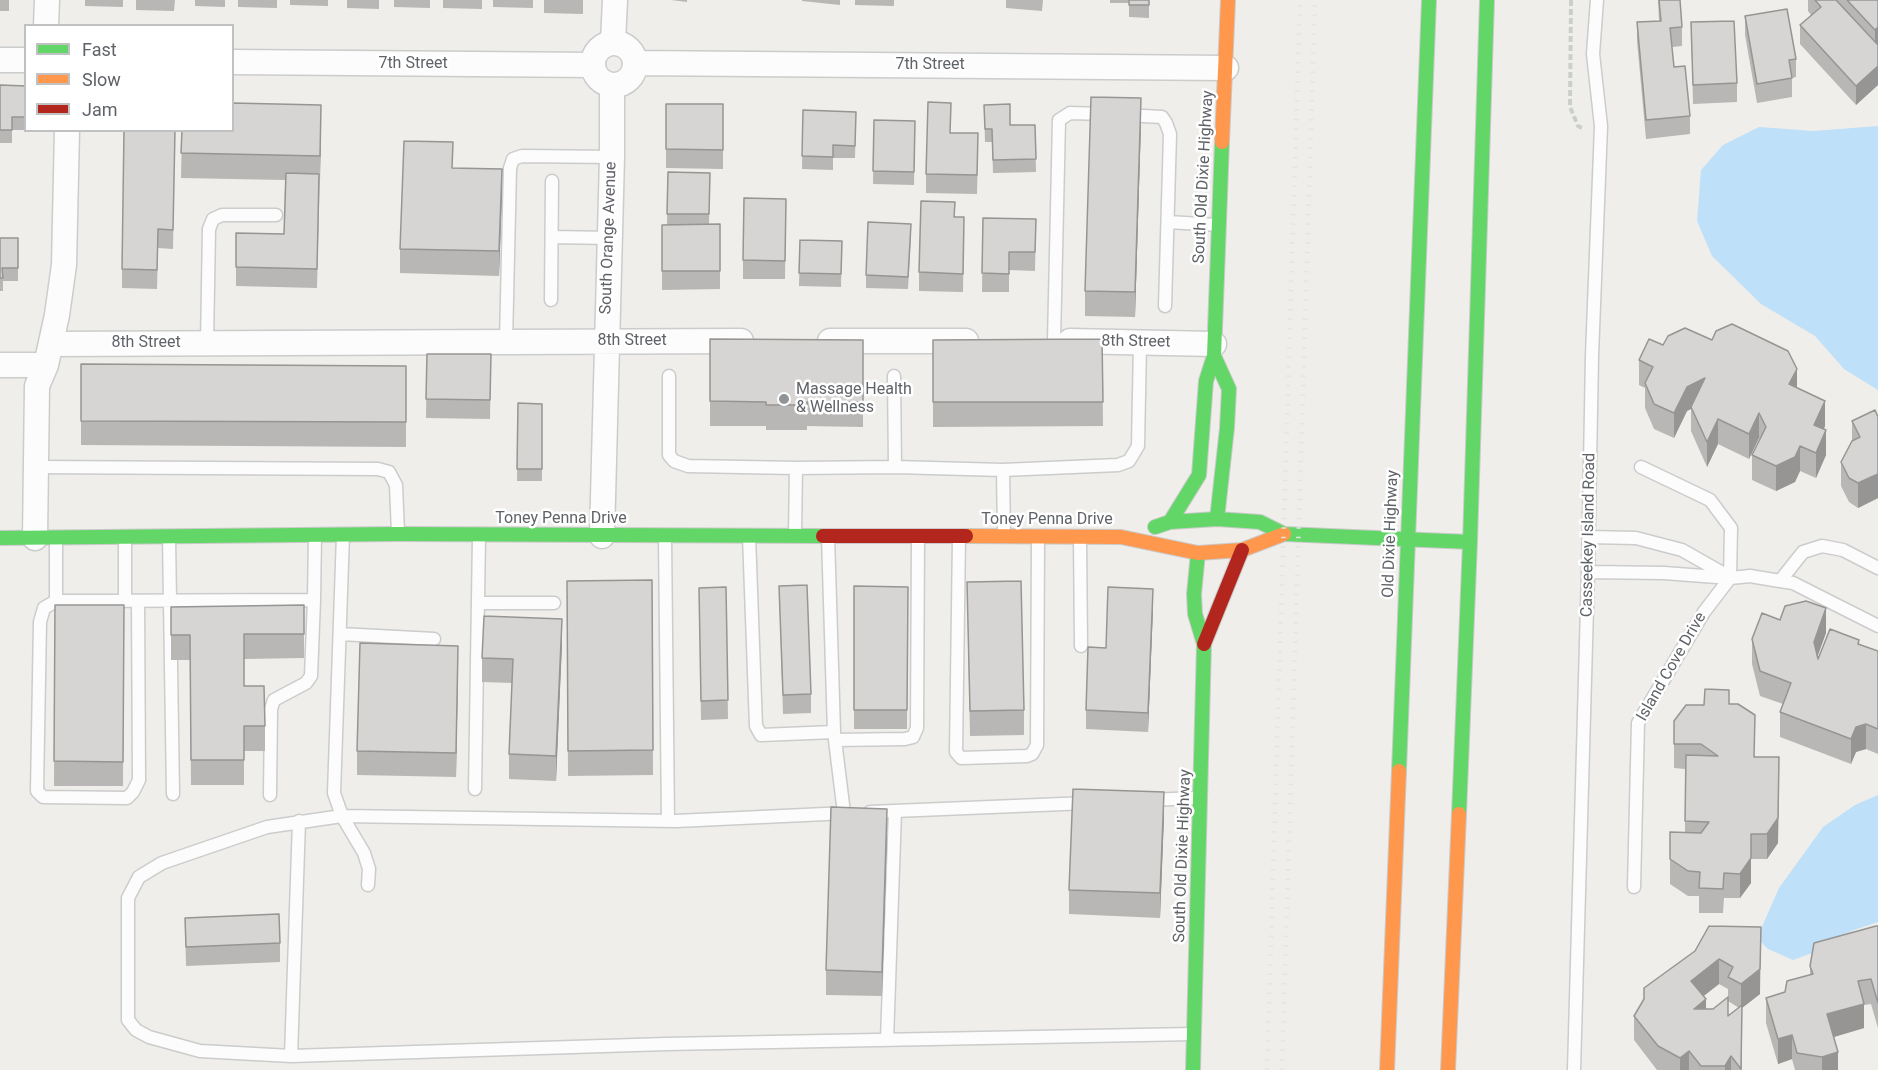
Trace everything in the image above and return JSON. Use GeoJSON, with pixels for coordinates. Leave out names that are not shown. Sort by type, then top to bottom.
{"type":"FeatureCollection","features":[{"type":"Feature","properties":{"kind":"street"},"geometry":{"type":"LineString","coordinates":[[46,24],[47,0]]}},
{"type":"Feature","properties":{"kind":"street"},"geometry":{"type":"LineString","coordinates":[[613,42],[615,0]]}},
{"type":"Feature","properties":{"kind":"street","name":"South Old Dixie Highway"},"geometry":{"type":"LineString","coordinates":[[1170,522],[1199,475],[1206,381],[1214,350],[1228,0]]}},
{"type":"Feature","properties":{"kind":"street","name":"Old Dixie Highway"},"geometry":{"type":"LineString","coordinates":[[1387,1070],[1428,0]]}},
{"type":"Feature","properties":{"kind":"street"},"geometry":{"type":"LineString","coordinates":[[1448,1070],[1470,542],[1487,0]]}},
{"type":"Feature","properties":{"kind":"street"},"geometry":{"type":"LineString","coordinates":[[613,42],[620,43],[631,51],[635,63],[634,70],[626,81],[612,85],[601,80],[592,65],[596,52],[606,44],[613,42]]}},
{"type":"Feature","properties":{"kind":"street"},"geometry":{"type":"LineString","coordinates":[[0,60],[24,60]]}},
{"type":"Feature","properties":{"kind":"street","name":"7th Street"},"geometry":{"type":"LineString","coordinates":[[234,62],[592,65]]}},
{"type":"Feature","properties":{"kind":"street","name":"7th Street"},"geometry":{"type":"LineString","coordinates":[[635,63],[1226,68]]}},
{"type":"Feature","properties":{"kind":"street","name":"South Orange Avenue"},"geometry":{"type":"LineString","coordinates":[[602,536],[612,85]]}},
{"type":"Feature","properties":{"kind":"street"},"geometry":{"type":"LineString","coordinates":[[46,538],[36,466],[37,386],[48,354],[57,315],[64,265],[68,132]]}},
{"type":"Feature","properties":{"kind":"street","name":"8th Street"},"geometry":{"type":"LineString","coordinates":[[0,365],[48,354],[207,343],[759,341]]}},
{"type":"Feature","properties":{"kind":"street"},"geometry":{"type":"LineString","coordinates":[[806,341],[983,341]]}},
{"type":"Feature","properties":{"kind":"street","name":"8th Street"},"geometry":{"type":"LineString","coordinates":[[1042,341],[1140,343],[1214,350]]}},
{"type":"Feature","properties":{"kind":"street","name":"South Old Dixie Highway"},"geometry":{"type":"LineString","coordinates":[[1214,350],[1229,389],[1217,519]]}},
{"type":"Feature","properties":{"kind":"street","name":"Toney Penna Drive"},"geometry":{"type":"LineString","coordinates":[[1121,537],[1170,522],[1217,519],[1260,522],[1284,534]]}},
{"type":"Feature","properties":{"kind":"street","name":"Toney Penna Drive"},"geometry":{"type":"LineString","coordinates":[[0,538],[343,534],[1121,537],[1198,553],[1242,550],[1284,534],[1470,542]]}},
{"type":"Feature","properties":{"kind":"street","name":"South Old Dixie Highway"},"geometry":{"type":"LineString","coordinates":[[1204,644],[1242,550]]}},
{"type":"Feature","properties":{"kind":"street","name":"South Old Dixie Highway"},"geometry":{"type":"LineString","coordinates":[[1193,1070],[1202,798],[1204,644],[1195,614],[1194,594],[1198,553]]}},
{"type":"Feature","properties":{"kind":"lane","name":"Casseekey Island Road"},"geometry":{"type":"LineString","coordinates":[[1574,1070],[1592,356],[1601,126],[1593,54],[1597,0]]}},
{"type":"Feature","properties":{"kind":"lane"},"geometry":{"type":"LineString","coordinates":[[1042,341],[1059,120],[1070,113],[1162,117],[1166,123],[1170,134],[1165,306]]}},
{"type":"Feature","properties":{"kind":"lane"},"geometry":{"type":"LineString","coordinates":[[506,342],[510,168],[513,159],[522,156],[612,157]]}},
{"type":"Feature","properties":{"kind":"lane"},"geometry":{"type":"LineString","coordinates":[[551,300],[552,181]]}},
{"type":"Feature","properties":{"kind":"lane"},"geometry":{"type":"LineString","coordinates":[[207,343],[209,229],[213,219],[222,215],[276,215]]}},
{"type":"Feature","properties":{"kind":"lane"},"geometry":{"type":"LineString","coordinates":[[1168,222],[1219,225]]}},
{"type":"Feature","properties":{"kind":"lane"},"geometry":{"type":"LineString","coordinates":[[552,237],[609,238]]}},
{"type":"Feature","properties":{"kind":"lane"},"geometry":{"type":"LineString","coordinates":[[669,376],[667,446],[669,455],[674,461],[688,466],[796,468],[895,466],[1004,470],[1118,465],[1129,461],[1138,446],[1140,343]]}},
{"type":"Feature","properties":{"kind":"lane"},"geometry":{"type":"LineString","coordinates":[[894,376],[895,466]]}},
{"type":"Feature","properties":{"kind":"lane"},"geometry":{"type":"LineString","coordinates":[[36,466],[378,469],[389,472],[396,485],[398,534]]}},
{"type":"Feature","properties":{"kind":"lane"},"geometry":{"type":"LineString","coordinates":[[1641,467],[1710,500],[1731,528],[1730,578]]}},
{"type":"Feature","properties":{"kind":"lane"},"geometry":{"type":"LineString","coordinates":[[795,535],[796,468]]}},
{"type":"Feature","properties":{"kind":"lane"},"geometry":{"type":"LineString","coordinates":[[1004,470],[1004,537]]}},
{"type":"Feature","properties":{"kind":"lane"},"geometry":{"type":"LineString","coordinates":[[343,534],[334,793],[342,816],[364,853],[369,869],[368,885]]}},
{"type":"Feature","properties":{"kind":"lane"},"geometry":{"type":"LineString","coordinates":[[270,795],[271,710],[274,700],[306,683],[311,676],[315,535]]}},
{"type":"Feature","properties":{"kind":"lane"},"geometry":{"type":"LineString","coordinates":[[475,789],[479,535]]}},
{"type":"Feature","properties":{"kind":"lane"},"geometry":{"type":"LineString","coordinates":[[749,535],[756,726],[761,735],[904,739],[913,737],[917,728],[918,536]]}},
{"type":"Feature","properties":{"kind":"lane"},"geometry":{"type":"LineString","coordinates":[[828,535],[835,736],[844,813]]}},
{"type":"Feature","properties":{"kind":"lane"},"geometry":{"type":"LineString","coordinates":[[169,536],[173,794]]}},
{"type":"Feature","properties":{"kind":"lane"},"geometry":{"type":"LineString","coordinates":[[665,536],[668,821]]}},
{"type":"Feature","properties":{"kind":"lane"},"geometry":{"type":"LineString","coordinates":[[959,536],[956,752],[961,758],[1026,756],[1032,754],[1036,744],[1038,537]]}},
{"type":"Feature","properties":{"kind":"lane"},"geometry":{"type":"LineString","coordinates":[[125,537],[125,601]]}},
{"type":"Feature","properties":{"kind":"lane"},"geometry":{"type":"LineString","coordinates":[[1080,537],[1081,646]]}},
{"type":"Feature","properties":{"kind":"lane"},"geometry":{"type":"LineString","coordinates":[[1589,537],[1636,538],[1682,550],[1730,578]]}},
{"type":"Feature","properties":{"kind":"lane"},"geometry":{"type":"LineString","coordinates":[[46,538],[56,601]]}},
{"type":"Feature","properties":{"kind":"lane"},"geometry":{"type":"LineString","coordinates":[[1780,581],[1803,552],[1822,546],[1843,550],[1878,568]]}},
{"type":"Feature","properties":{"kind":"lane"},"geometry":{"type":"LineString","coordinates":[[1588,572],[1664,573],[1730,578],[1750,576],[1793,583],[1878,626]]}},
{"type":"Feature","properties":{"kind":"lane","name":"Island Cove Drive"},"geometry":{"type":"LineString","coordinates":[[1634,886],[1638,723],[1704,612],[1730,578]]}},
{"type":"Feature","properties":{"kind":"lane"},"geometry":{"type":"LineString","coordinates":[[138,601],[139,780],[127,798],[43,797],[37,792],[40,622],[44,608],[56,601],[314,600]]}},
{"type":"Feature","properties":{"kind":"lane"},"geometry":{"type":"LineString","coordinates":[[478,603],[554,603]]}},
{"type":"Feature","properties":{"kind":"lane"},"geometry":{"type":"LineString","coordinates":[[340,634],[434,639]]}},
{"type":"Feature","properties":{"kind":"lane"},"geometry":{"type":"LineString","coordinates":[[1131,801],[1202,798]]}},
{"type":"Feature","properties":{"kind":"lane"},"geometry":{"type":"LineString","coordinates":[[1095,802],[668,821],[342,816],[267,826],[162,863],[139,877],[128,898],[128,1020],[136,1030],[149,1037],[200,1051],[291,1056],[654,1044],[1194,1034]]}},
{"type":"Feature","properties":{"kind":"lane"},"geometry":{"type":"LineString","coordinates":[[887,1040],[895,811]]}},
{"type":"Feature","properties":{"kind":"lane"},"geometry":{"type":"LineString","coordinates":[[291,1056],[299,821]]}},
{"type":"Feature","properties":{"kind":"path"},"geometry":{"type":"LineString","coordinates":[[1571,0],[1570,106],[1578,126],[1589,132]]}},
{"type":"Feature","properties":{"kind":"water"},"geometry":{"type":"Polygon","coordinates":[[[1878,126],[1878,390],[1844,369],[1815,336],[1761,304],[1712,256],[1697,221],[1701,170],[1723,145],[1759,127],[1813,131],[1878,126]]]}},
{"type":"Feature","properties":{"kind":"water"},"geometry":{"type":"Polygon","coordinates":[[[1878,795],[1878,922],[1851,931],[1815,952],[1793,960],[1768,949],[1757,938],[1779,888],[1823,827],[1855,805],[1878,795]]]}},
{"type":"Feature","properties":{"kind":"building"},"geometry":{"type":"Polygon","coordinates":[[[1129,0],[1149,0],[1149,5],[1129,5],[1129,0]]]}},
{"type":"Feature","properties":{"kind":"building"},"geometry":{"type":"Polygon","coordinates":[[[1659,0],[1680,0],[1682,27],[1670,28],[1674,67],[1685,66],[1690,116],[1646,120],[1637,22],[1661,21],[1659,0]]]}},
{"type":"Feature","properties":{"kind":"building"},"geometry":{"type":"Polygon","coordinates":[[[1815,0],[1836,0],[1878,45],[1878,66],[1856,86],[1800,25],[1821,7],[1815,0]]]}},
{"type":"Feature","properties":{"kind":"building"},"geometry":{"type":"Polygon","coordinates":[[[1847,0],[1878,0],[1878,27],[1875,30],[1847,0]]]}},
{"type":"Feature","properties":{"kind":"building"},"geometry":{"type":"Polygon","coordinates":[[[1787,9],[1796,59],[1789,60],[1792,78],[1757,84],[1745,16],[1787,9]]]}},
{"type":"Feature","properties":{"kind":"building"},"geometry":{"type":"Polygon","coordinates":[[[1734,21],[1737,83],[1693,85],[1691,22],[1734,21]]]}},
{"type":"Feature","properties":{"kind":"building"},"geometry":{"type":"Polygon","coordinates":[[[0,85],[24,86],[24,117],[12,117],[12,130],[0,130],[0,85]]]}},
{"type":"Feature","properties":{"kind":"building"},"geometry":{"type":"Polygon","coordinates":[[[1091,97],[1141,98],[1135,292],[1085,291],[1091,97]]]}},
{"type":"Feature","properties":{"kind":"building"},"geometry":{"type":"Polygon","coordinates":[[[928,102],[951,103],[950,133],[978,133],[977,175],[926,174],[928,102]]]}},
{"type":"Feature","properties":{"kind":"building"},"geometry":{"type":"Polygon","coordinates":[[[234,103],[321,105],[320,156],[181,153],[182,132],[234,132],[234,103]]]}},
{"type":"Feature","properties":{"kind":"building"},"geometry":{"type":"Polygon","coordinates":[[[666,104],[723,104],[723,150],[666,149],[666,104]]]}},
{"type":"Feature","properties":{"kind":"building"},"geometry":{"type":"Polygon","coordinates":[[[1010,104],[1010,125],[1035,125],[1036,159],[993,160],[992,129],[985,129],[984,105],[1010,104]]]}},
{"type":"Feature","properties":{"kind":"building"},"geometry":{"type":"Polygon","coordinates":[[[803,110],[856,112],[855,146],[833,145],[833,157],[802,156],[803,110]]]}},
{"type":"Feature","properties":{"kind":"building"},"geometry":{"type":"Polygon","coordinates":[[[874,120],[915,121],[914,172],[873,171],[874,120]]]}},
{"type":"Feature","properties":{"kind":"building"},"geometry":{"type":"Polygon","coordinates":[[[124,132],[175,132],[173,230],[158,229],[157,270],[122,269],[124,132]]]}},
{"type":"Feature","properties":{"kind":"building"},"geometry":{"type":"Polygon","coordinates":[[[404,141],[453,142],[452,168],[502,169],[499,251],[400,249],[404,141]]]}},
{"type":"Feature","properties":{"kind":"building"},"geometry":{"type":"Polygon","coordinates":[[[668,172],[710,173],[709,214],[667,214],[668,172]]]}},
{"type":"Feature","properties":{"kind":"building"},"geometry":{"type":"Polygon","coordinates":[[[286,173],[319,174],[317,269],[236,267],[236,233],[284,234],[286,173]]]}},
{"type":"Feature","properties":{"kind":"building"},"geometry":{"type":"Polygon","coordinates":[[[744,198],[786,199],[785,261],[743,260],[744,198]]]}},
{"type":"Feature","properties":{"kind":"building"},"geometry":{"type":"Polygon","coordinates":[[[921,201],[955,202],[954,217],[964,217],[963,274],[919,272],[921,201]]]}},
{"type":"Feature","properties":{"kind":"building"},"geometry":{"type":"Polygon","coordinates":[[[983,218],[1036,219],[1035,252],[1009,252],[1009,274],[982,273],[983,218]]]}},
{"type":"Feature","properties":{"kind":"building"},"geometry":{"type":"Polygon","coordinates":[[[868,222],[911,224],[908,277],[866,275],[868,222]]]}},
{"type":"Feature","properties":{"kind":"building"},"geometry":{"type":"Polygon","coordinates":[[[720,224],[720,271],[662,271],[662,225],[720,224]]]}},
{"type":"Feature","properties":{"kind":"building"},"geometry":{"type":"Polygon","coordinates":[[[0,238],[18,238],[18,268],[2,268],[3,278],[0,278],[0,238]]]}},
{"type":"Feature","properties":{"kind":"building"},"geometry":{"type":"Polygon","coordinates":[[[800,240],[842,241],[841,274],[799,273],[800,240]]]}},
{"type":"Feature","properties":{"kind":"building"},"geometry":{"type":"Polygon","coordinates":[[[1732,324],[1788,351],[1797,369],[1789,384],[1825,401],[1814,425],[1826,430],[1816,453],[1800,446],[1795,457],[1776,466],[1752,455],[1766,427],[1759,413],[1749,434],[1718,419],[1707,442],[1691,407],[1705,378],[1687,387],[1674,413],[1654,404],[1645,383],[1653,367],[1639,360],[1649,339],[1663,345],[1668,336],[1685,328],[1712,340],[1716,331],[1732,324]]]}},
{"type":"Feature","properties":{"kind":"building"},"geometry":{"type":"Polygon","coordinates":[[[710,339],[863,340],[863,402],[766,405],[766,402],[710,401],[710,339]]]}},
{"type":"Feature","properties":{"kind":"building"},"geometry":{"type":"Polygon","coordinates":[[[1102,339],[1103,402],[933,402],[933,340],[1102,339]]]}},
{"type":"Feature","properties":{"kind":"building"},"geometry":{"type":"Polygon","coordinates":[[[427,354],[491,354],[490,400],[426,399],[427,354]]]}},
{"type":"Feature","properties":{"kind":"building"},"geometry":{"type":"Polygon","coordinates":[[[81,364],[406,366],[406,422],[81,421],[81,364]]]}},
{"type":"Feature","properties":{"kind":"building"},"geometry":{"type":"Polygon","coordinates":[[[518,403],[542,404],[542,469],[517,469],[518,403]]]}},
{"type":"Feature","properties":{"kind":"building"},"geometry":{"type":"Polygon","coordinates":[[[1875,410],[1878,417],[1878,474],[1858,483],[1849,478],[1841,462],[1852,441],[1860,437],[1852,421],[1875,410]]]}},
{"type":"Feature","properties":{"kind":"building"},"geometry":{"type":"Polygon","coordinates":[[[652,580],[653,750],[568,751],[567,581],[652,580]]]}},
{"type":"Feature","properties":{"kind":"building"},"geometry":{"type":"Polygon","coordinates":[[[1021,581],[1024,710],[970,711],[967,582],[1021,581]]]}},
{"type":"Feature","properties":{"kind":"building"},"geometry":{"type":"Polygon","coordinates":[[[807,585],[811,694],[783,695],[779,586],[807,585]]]}},
{"type":"Feature","properties":{"kind":"building"},"geometry":{"type":"Polygon","coordinates":[[[854,586],[908,587],[907,710],[854,710],[854,586]]]}},
{"type":"Feature","properties":{"kind":"building"},"geometry":{"type":"Polygon","coordinates":[[[726,587],[728,700],[701,701],[699,588],[726,587]]]}},
{"type":"Feature","properties":{"kind":"building"},"geometry":{"type":"Polygon","coordinates":[[[1108,587],[1153,589],[1148,713],[1086,710],[1088,647],[1106,648],[1108,587]]]}},
{"type":"Feature","properties":{"kind":"building"},"geometry":{"type":"Polygon","coordinates":[[[1806,601],[1826,608],[1814,642],[1818,659],[1830,629],[1859,640],[1858,644],[1878,651],[1878,729],[1866,724],[1856,727],[1851,739],[1780,712],[1791,683],[1760,671],[1752,639],[1762,613],[1780,620],[1785,606],[1806,601]]]}},
{"type":"Feature","properties":{"kind":"building"},"geometry":{"type":"Polygon","coordinates":[[[55,605],[124,605],[123,762],[54,761],[55,605]]]}},
{"type":"Feature","properties":{"kind":"building"},"geometry":{"type":"Polygon","coordinates":[[[304,605],[304,634],[244,634],[244,686],[264,686],[265,726],[244,726],[244,760],[191,760],[190,635],[171,635],[171,607],[304,605]]]}},
{"type":"Feature","properties":{"kind":"building"},"geometry":{"type":"Polygon","coordinates":[[[484,616],[562,619],[556,756],[509,754],[513,659],[482,658],[484,616]]]}},
{"type":"Feature","properties":{"kind":"building"},"geometry":{"type":"Polygon","coordinates":[[[360,643],[458,646],[456,753],[357,751],[360,643]]]}},
{"type":"Feature","properties":{"kind":"building"},"geometry":{"type":"Polygon","coordinates":[[[1705,689],[1729,690],[1729,704],[1738,704],[1755,715],[1754,757],[1779,757],[1778,818],[1767,834],[1751,834],[1751,858],[1740,874],[1724,873],[1723,889],[1699,888],[1700,872],[1688,871],[1670,859],[1670,832],[1701,833],[1709,822],[1685,821],[1686,755],[1718,756],[1701,744],[1674,744],[1674,721],[1686,705],[1704,705],[1705,689]]]}},
{"type":"Feature","properties":{"kind":"building"},"geometry":{"type":"Polygon","coordinates":[[[1073,789],[1164,792],[1160,893],[1069,890],[1073,789]]]}},
{"type":"Feature","properties":{"kind":"building"},"geometry":{"type":"Polygon","coordinates":[[[831,807],[887,809],[882,972],[826,970],[831,807]]]}},
{"type":"Feature","properties":{"kind":"building"},"geometry":{"type":"Polygon","coordinates":[[[279,914],[280,943],[186,947],[185,918],[279,914]]]}},
{"type":"Feature","properties":{"kind":"building"},"geometry":{"type":"Polygon","coordinates":[[[1709,926],[1761,927],[1760,969],[1741,984],[1728,977],[1733,967],[1719,959],[1691,981],[1706,999],[1694,1009],[1713,1009],[1728,997],[1728,1016],[1742,1005],[1741,1069],[1731,1056],[1725,1066],[1701,1066],[1689,1051],[1680,1058],[1658,1046],[1634,1016],[1644,999],[1644,988],[1695,951],[1709,926]]]}},
{"type":"Feature","properties":{"kind":"building"},"geometry":{"type":"Polygon","coordinates":[[[1878,926],[1878,1003],[1871,979],[1858,981],[1864,1004],[1827,1014],[1838,1052],[1822,1057],[1797,1053],[1792,1035],[1778,1039],[1766,998],[1785,992],[1787,981],[1813,974],[1810,966],[1814,943],[1878,926]]]}},
{"type":"Feature","properties":{"kind":"railway"},"geometry":{"type":"LineString","coordinates":[[1267,1070],[1300,0]]}},
{"type":"Feature","properties":{"kind":"railway"},"geometry":{"type":"LineString","coordinates":[[1282,1070],[1315,0]]}},
{"type":"Feature","properties":{"kind":"traffic: fast"},"geometry":{"type":"LineString","coordinates":[[1399,771],[1429,0]]}},
{"type":"Feature","properties":{"kind":"traffic: fast"},"geometry":{"type":"LineString","coordinates":[[1459,814],[1487,0]]}},
{"type":"Feature","properties":{"kind":"traffic: fast"},"geometry":{"type":"LineString","coordinates":[[1170,522],[1199,475],[1206,381],[1214,356],[1222,142]]}},
{"type":"Feature","properties":{"kind":"traffic: fast"},"geometry":{"type":"LineString","coordinates":[[1214,356],[1229,389],[1217,519]]}},
{"type":"Feature","properties":{"kind":"traffic: fast"},"geometry":{"type":"LineString","coordinates":[[1155,527],[1170,522],[1217,519],[1260,522],[1284,534],[1470,542]]}},
{"type":"Feature","properties":{"kind":"traffic: fast"},"geometry":{"type":"LineString","coordinates":[[0,538],[398,534],[823,536]]}},
{"type":"Feature","properties":{"kind":"traffic: fast"},"geometry":{"type":"LineString","coordinates":[[1193,1070],[1204,644],[1195,614],[1194,594],[1198,553]]}},
{"type":"Feature","properties":{"kind":"traffic: slow"},"geometry":{"type":"LineString","coordinates":[[1222,142],[1228,0]]}},
{"type":"Feature","properties":{"kind":"traffic: slow"},"geometry":{"type":"LineString","coordinates":[[966,536],[1121,537],[1198,553],[1242,550],[1284,534]]}},
{"type":"Feature","properties":{"kind":"traffic: slow"},"geometry":{"type":"LineString","coordinates":[[1387,1070],[1399,771]]}},
{"type":"Feature","properties":{"kind":"traffic: slow"},"geometry":{"type":"LineString","coordinates":[[1448,1070],[1459,814]]}},
{"type":"Feature","properties":{"kind":"traffic: jam"},"geometry":{"type":"LineString","coordinates":[[823,536],[966,536]]}},
{"type":"Feature","properties":{"kind":"traffic: jam"},"geometry":{"type":"LineString","coordinates":[[1204,644],[1242,550]]}},
{"type":"Feature","properties":{"kind":"place","name":"Massage Health & Wellness"},"geometry":{"type":"Point","coordinates":[784,399]}}]}
